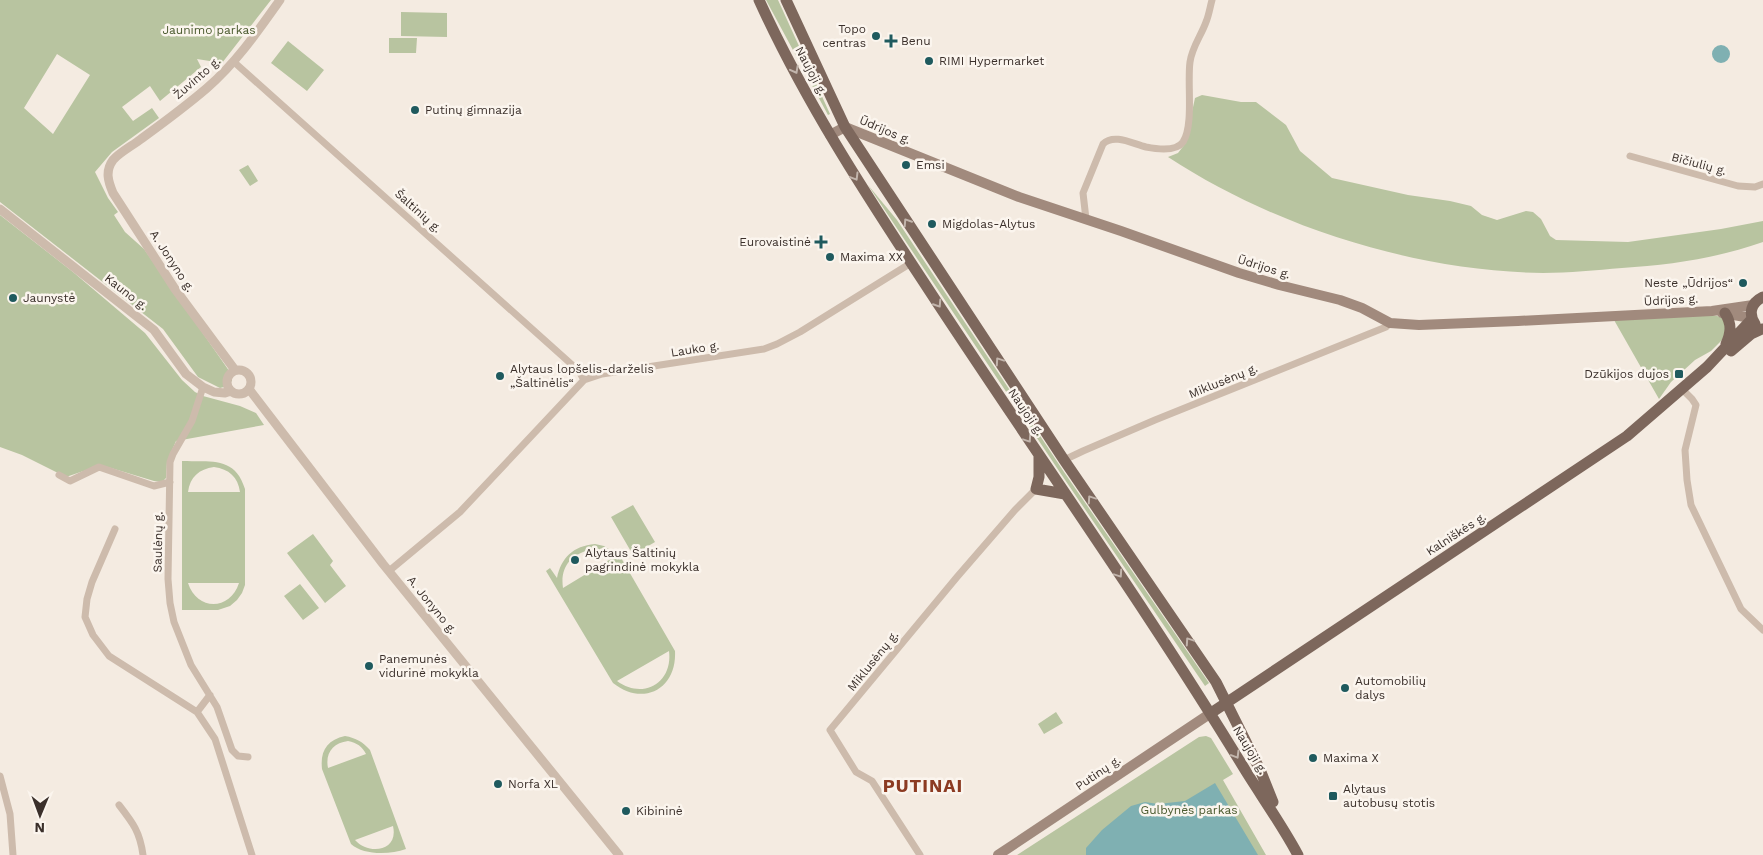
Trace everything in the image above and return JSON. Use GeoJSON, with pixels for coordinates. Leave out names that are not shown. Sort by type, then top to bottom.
{"type":"FeatureCollection","features":[{"type":"Feature","properties":{"kind":"main road","name":"Naujoji g."},"geometry":{"type":"LineString","coordinates":[[759,0],[830,135],[866,194],[1211,713],[1298,855]]}},
{"type":"Feature","properties":{"kind":"main road","name":"Naujoji g."},"geometry":{"type":"LineString","coordinates":[[786,0],[845,127],[1064,460],[1216,682],[1261,772],[1285,831]]}},
{"type":"Feature","properties":{"kind":"main road","name":"Ūdrijos g."},"geometry":{"type":"LineString","coordinates":[[830,135],[845,127],[1002,191],[1239,273],[1340,300],[1362,308],[1390,323],[1419,326],[1712,311],[1753,305]]}},
{"type":"Feature","properties":{"kind":"main road"},"geometry":{"type":"LineString","coordinates":[[1763,298],[1753,305],[1752,318],[1756,325],[1763,329]]}},
{"type":"Feature","properties":{"kind":"main road","name":"Ūdrijos g."},"geometry":{"type":"LineString","coordinates":[[1712,311],[1752,318]]}},
{"type":"Feature","properties":{"kind":"main road"},"geometry":{"type":"LineString","coordinates":[[1725,313],[1731,329],[1726,345]]}},
{"type":"Feature","properties":{"kind":"main road","name":"Kalniškės g."},"geometry":{"type":"LineString","coordinates":[[1211,713],[1627,436],[1707,367],[1752,318]]}},
{"type":"Feature","properties":{"kind":"main road","name":"Kalniškės g."},"geometry":{"type":"LineString","coordinates":[[1707,367],[1727,354],[1751,334],[1763,329]]}},
{"type":"Feature","properties":{"kind":"main road"},"geometry":{"type":"LineString","coordinates":[[1039,455],[1039,478],[1036,489],[1065,494]]}},
{"type":"Feature","properties":{"kind":"main road","name":"Putinų g."},"geometry":{"type":"LineString","coordinates":[[998,855],[1211,713]]}},
{"type":"Feature","properties":{"kind":"street","name":"Žuvinto g."},"geometry":{"type":"LineString","coordinates":[[114,160],[207,88],[234,62],[280,0]]}},
{"type":"Feature","properties":{"kind":"street"},"geometry":{"type":"LineString","coordinates":[[1086,219],[1083,193],[1102,144],[1107,140],[1113,138],[1156,148],[1171,148],[1179,146],[1183,142],[1189,112],[1190,61],[1194,46],[1206,23],[1212,0]]}},
{"type":"Feature","properties":{"kind":"street","name":"Šaltinių g."},"geometry":{"type":"LineString","coordinates":[[234,62],[579,371],[584,380]]}},
{"type":"Feature","properties":{"kind":"street","name":"Bičiulių g."},"geometry":{"type":"LineString","coordinates":[[1630,156],[1738,186],[1755,187],[1763,184]]}},
{"type":"Feature","properties":{"kind":"street","name":"A. Jonyno g."},"geometry":{"type":"LineString","coordinates":[[114,160],[108,173],[108,181],[113,193],[175,289],[235,370]]}},
{"type":"Feature","properties":{"kind":"street","name":"Kauno g."},"geometry":{"type":"LineString","coordinates":[[0,209],[154,330],[186,374],[203,387],[214,392],[225,393],[231,391]]}},
{"type":"Feature","properties":{"kind":"street","name":"Lauko g."},"geometry":{"type":"LineString","coordinates":[[584,380],[602,374],[764,349],[800,332],[911,263]]}},
{"type":"Feature","properties":{"kind":"street","name":"Miklusėnų g."},"geometry":{"type":"LineString","coordinates":[[1064,460],[1083,450],[1155,420],[1386,327],[1390,323]]}},
{"type":"Feature","properties":{"kind":"street"},"geometry":{"type":"LineString","coordinates":[[235,370],[244,370],[250,375],[252,382],[249,389],[242,394],[231,391],[227,381],[229,374],[235,370]]}},
{"type":"Feature","properties":{"kind":"street"},"geometry":{"type":"LineString","coordinates":[[389,570],[460,512],[584,380]]}},
{"type":"Feature","properties":{"kind":"street","name":"Saulėnų g."},"geometry":{"type":"LineString","coordinates":[[203,387],[192,421],[170,462],[168,579],[170,603],[181,641],[191,664],[222,719],[232,750],[238,756],[248,758]]}},
{"type":"Feature","properties":{"kind":"street","name":"A. Jonyno g."},"geometry":{"type":"LineString","coordinates":[[249,389],[389,570],[619,855]]}},
{"type":"Feature","properties":{"kind":"street"},"geometry":{"type":"LineString","coordinates":[[1682,389],[1696,405],[1685,450],[1691,505],[1741,609],[1763,630]]}},
{"type":"Feature","properties":{"kind":"street"},"geometry":{"type":"LineString","coordinates":[[58,475],[70,481],[99,467],[154,486],[170,482]]}},
{"type":"Feature","properties":{"kind":"street","name":"Miklusėnų g."},"geometry":{"type":"LineString","coordinates":[[920,855],[872,781],[856,772],[830,730],[957,577],[1015,510],[1036,489]]}},
{"type":"Feature","properties":{"kind":"street"},"geometry":{"type":"LineString","coordinates":[[115,529],[86,599],[85,617],[93,634],[109,656],[196,712],[214,739],[252,855]]}},
{"type":"Feature","properties":{"kind":"street"},"geometry":{"type":"LineString","coordinates":[[196,712],[210,695]]}},
{"type":"Feature","properties":{"kind":"street"},"geometry":{"type":"LineString","coordinates":[[0,776],[10,814],[12,855]]}},
{"type":"Feature","properties":{"kind":"street"},"geometry":{"type":"LineString","coordinates":[[119,805],[134,824],[140,837],[142,855]]}},
{"type":"Feature","properties":{"kind":"green space","name":"Jaunimo parkas"},"geometry":{"type":"Polygon","coordinates":[[[0,0],[271,0],[222,63],[197,59],[201,67],[160,101],[150,86],[122,107],[133,121],[152,108],[159,118],[112,152],[95,172],[108,198],[118,212],[114,215],[125,232],[144,249],[232,375],[232,381],[224,387],[220,388],[198,377],[163,329],[0,202],[0,0]],[[57,54],[24,108],[53,134],[90,75],[57,54]]]}},
{"type":"Feature","properties":{"kind":"green space"},"geometry":{"type":"Polygon","coordinates":[[[766,0],[778,0],[830,114],[828,115],[766,0]]]}},
{"type":"Feature","properties":{"kind":"green space"},"geometry":{"type":"Polygon","coordinates":[[[401,12],[447,13],[447,37],[401,36],[401,12]]]}},
{"type":"Feature","properties":{"kind":"green space"},"geometry":{"type":"Polygon","coordinates":[[[389,38],[417,38],[416,53],[389,53],[389,38]]]}},
{"type":"Feature","properties":{"kind":"green space"},"geometry":{"type":"Polygon","coordinates":[[[288,41],[324,70],[307,91],[271,63],[288,41]]]}},
{"type":"Feature","properties":{"kind":"green space"},"geometry":{"type":"Polygon","coordinates":[[[1202,95],[1241,102],[1256,102],[1286,125],[1300,151],[1332,178],[1408,195],[1471,206],[1482,215],[1497,220],[1526,211],[1533,212],[1541,219],[1550,236],[1556,240],[1628,242],[1763,221],[1763,242],[1746,248],[1676,263],[1553,273],[1494,270],[1445,264],[1396,254],[1300,224],[1210,182],[1168,157],[1178,153],[1185,144],[1195,98],[1202,95]]]}},
{"type":"Feature","properties":{"kind":"green space"},"geometry":{"type":"Polygon","coordinates":[[[248,165],[258,181],[250,186],[239,170],[248,165]]]}},
{"type":"Feature","properties":{"kind":"green space"},"geometry":{"type":"Polygon","coordinates":[[[868,185],[897,220],[1064,472],[1209,683],[1205,686],[1061,474],[868,185]]]}},
{"type":"Feature","properties":{"kind":"green space"},"geometry":{"type":"Polygon","coordinates":[[[0,215],[73,272],[145,333],[182,380],[195,392],[256,413],[264,425],[176,441],[167,462],[166,478],[162,482],[101,465],[66,477],[22,455],[0,447],[0,215]]]}},
{"type":"Feature","properties":{"kind":"green space"},"geometry":{"type":"Polygon","coordinates":[[[1700,315],[1721,317],[1725,324],[1725,337],[1711,351],[1695,360],[1671,382],[1659,399],[1614,320],[1700,315]]]}},
{"type":"Feature","properties":{"kind":"green space"},"geometry":{"type":"Polygon","coordinates":[[[182,461],[221,463],[235,471],[241,478],[245,489],[245,585],[237,600],[230,606],[218,610],[182,610],[182,461]],[[214,467],[196,475],[191,482],[188,492],[240,492],[237,482],[232,475],[214,467]],[[188,583],[198,599],[214,604],[228,599],[235,592],[239,583],[188,583]]]}},
{"type":"Feature","properties":{"kind":"green space"},"geometry":{"type":"Polygon","coordinates":[[[633,505],[655,542],[633,555],[611,517],[633,505]]]}},
{"type":"Feature","properties":{"kind":"green space"},"geometry":{"type":"Polygon","coordinates":[[[313,534],[333,561],[330,565],[346,586],[325,603],[287,553],[313,534]]]}},
{"type":"Feature","properties":{"kind":"green space"},"geometry":{"type":"Polygon","coordinates":[[[587,545],[604,546],[620,556],[675,651],[674,664],[670,675],[664,684],[656,690],[636,693],[624,690],[613,683],[546,571],[550,568],[557,578],[569,554],[587,545]],[[589,550],[576,555],[568,563],[563,574],[563,588],[614,557],[602,551],[589,550]],[[669,651],[617,681],[637,689],[654,685],[661,680],[666,672],[669,662],[669,651]]]}},
{"type":"Feature","properties":{"kind":"green space"},"geometry":{"type":"Polygon","coordinates":[[[300,584],[319,608],[303,620],[284,596],[300,584]]]}},
{"type":"Feature","properties":{"kind":"green space"},"geometry":{"type":"Polygon","coordinates":[[[1056,712],[1063,723],[1044,734],[1038,724],[1056,712]]]}},
{"type":"Feature","properties":{"kind":"green space"},"geometry":{"type":"Polygon","coordinates":[[[345,736],[356,739],[370,750],[406,849],[377,853],[356,848],[351,844],[322,769],[322,757],[326,747],[329,743],[345,736]],[[348,741],[334,746],[331,750],[327,763],[328,768],[366,754],[359,745],[348,741]],[[393,826],[355,840],[367,848],[374,849],[387,846],[394,835],[393,826]]]}},
{"type":"Feature","properties":{"kind":"green space","name":"Gulbynės parkas"},"geometry":{"type":"Polygon","coordinates":[[[1206,736],[1211,738],[1233,774],[1223,780],[1266,855],[1017,855],[1199,737],[1206,736]]]}},
{"type":"Feature","properties":{"kind":"water"},"geometry":{"type":"Polygon","coordinates":[[[1721,45],[1727,48],[1730,54],[1727,60],[1721,63],[1715,60],[1712,54],[1715,48],[1721,45]]]}},
{"type":"Feature","properties":{"kind":"water","name":"Gulbynės parkas"},"geometry":{"type":"Polygon","coordinates":[[[1215,783],[1258,855],[1086,855],[1086,848],[1102,830],[1131,806],[1145,802],[1158,804],[1185,801],[1215,783]]]}},
{"type":"Feature","properties":{"kind":"place","name":"Topo centras"},"geometry":{"type":"Point","coordinates":[876,36]}},
{"type":"Feature","properties":{"kind":"place","name":"Benu"},"geometry":{"type":"Point","coordinates":[891,41]}},
{"type":"Feature","properties":{"kind":"place","name":"RIMI Hypermarket"},"geometry":{"type":"Point","coordinates":[929,61]}},
{"type":"Feature","properties":{"kind":"place","name":"Putinų gimnazija"},"geometry":{"type":"Point","coordinates":[415,110]}},
{"type":"Feature","properties":{"kind":"place","name":"Emsi"},"geometry":{"type":"Point","coordinates":[906,165]}},
{"type":"Feature","properties":{"kind":"place","name":"Migdolas-Alytus"},"geometry":{"type":"Point","coordinates":[932,224]}},
{"type":"Feature","properties":{"kind":"place","name":"Eurovaistinė"},"geometry":{"type":"Point","coordinates":[821,242]}},
{"type":"Feature","properties":{"kind":"place","name":"Maxima XX"},"geometry":{"type":"Point","coordinates":[830,257]}},
{"type":"Feature","properties":{"kind":"place","name":"Neste „Ūdrijos“"},"geometry":{"type":"Point","coordinates":[1743,283]}},
{"type":"Feature","properties":{"kind":"place","name":"Jaunystė"},"geometry":{"type":"Point","coordinates":[13,298]}},
{"type":"Feature","properties":{"kind":"place","name":"Dzūkijos dujos"},"geometry":{"type":"Point","coordinates":[1679,374]}},
{"type":"Feature","properties":{"kind":"place","name":"Alytaus lopšelis-darželis „Šaltinėlis“"},"geometry":{"type":"Point","coordinates":[500,376]}},
{"type":"Feature","properties":{"kind":"place","name":"Alytaus Šaltinių pagrindinė mokykla"},"geometry":{"type":"Point","coordinates":[575,560]}},
{"type":"Feature","properties":{"kind":"place","name":"Panemunės vidurinė mokykla"},"geometry":{"type":"Point","coordinates":[369,666]}},
{"type":"Feature","properties":{"kind":"place","name":"Automobilių dalys"},"geometry":{"type":"Point","coordinates":[1345,688]}},
{"type":"Feature","properties":{"kind":"place","name":"Maxima X"},"geometry":{"type":"Point","coordinates":[1313,758]}},
{"type":"Feature","properties":{"kind":"place","name":"Norfa XL"},"geometry":{"type":"Point","coordinates":[498,784]}},
{"type":"Feature","properties":{"kind":"place","name":"Alytaus autobusų stotis"},"geometry":{"type":"Point","coordinates":[1333,796]}},
{"type":"Feature","properties":{"kind":"place","name":"Kibininė"},"geometry":{"type":"Point","coordinates":[626,811]}},
{"type":"Feature","properties":{"kind":"district","name":"PUTINAI"},"geometry":{"type":"Point","coordinates":[923,786]}}]}
